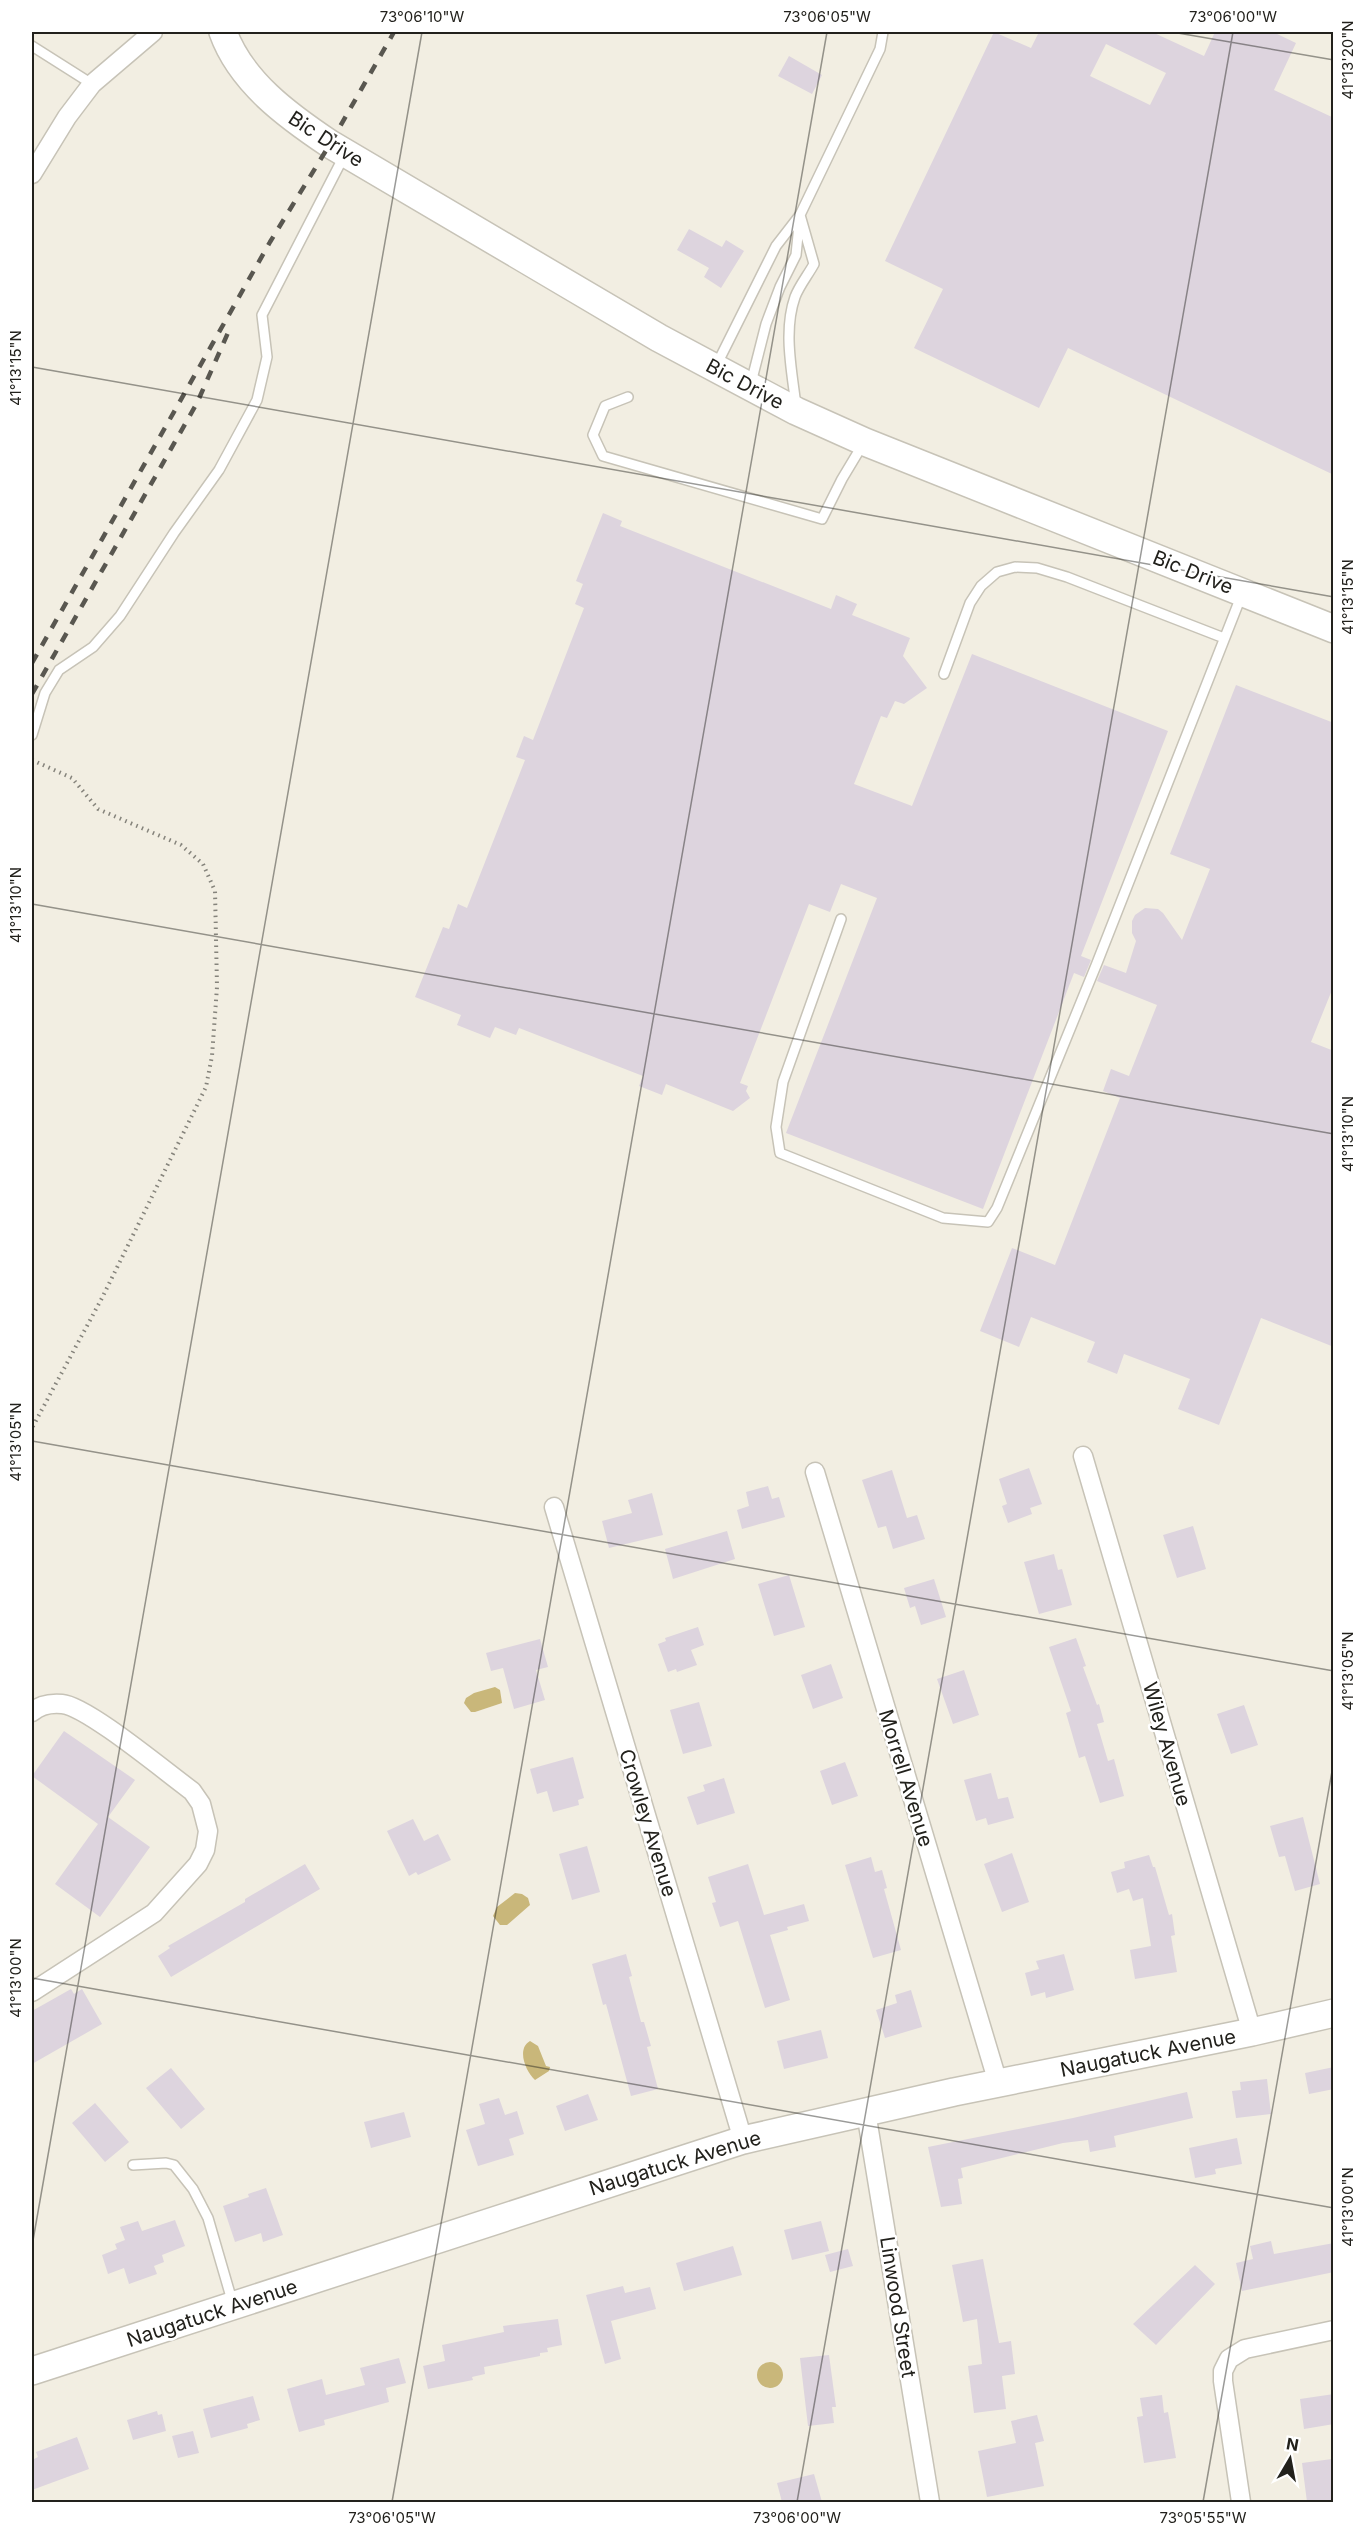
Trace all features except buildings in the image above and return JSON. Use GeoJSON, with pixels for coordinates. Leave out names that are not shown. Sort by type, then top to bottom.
{"type":"FeatureCollection","features":[{"type":"Feature","properties":{"kind":"main road","name":"Bic Drive"},"geometry":{"type":"LineString","coordinates":[[223,32],[236,57],[273,102],[294,121],[561,282],[714,369],[796,411],[864,442],[1334,628]]}},
{"type":"Feature","properties":{"kind":"main road","name":"Naugatuck Avenue"},"geometry":{"type":"LineString","coordinates":[[32,2371],[743,2140],[1334,2013]]}},
{"type":"Feature","properties":{"kind":"street"},"geometry":{"type":"LineString","coordinates":[[32,174],[67,117],[92,84],[153,32]]}},
{"type":"Feature","properties":{"kind":"street","name":"Wiley Avenue"},"geometry":{"type":"LineString","coordinates":[[1083,1456],[1252,2032]]}},
{"type":"Feature","properties":{"kind":"street","name":"Morrell Avenue"},"geometry":{"type":"LineString","coordinates":[[815,1472],[998,2084]]}},
{"type":"Feature","properties":{"kind":"street","name":"Crowley Avenue"},"geometry":{"type":"LineString","coordinates":[[554,1507],[743,2140]]}},
{"type":"Feature","properties":{"kind":"street"},"geometry":{"type":"LineString","coordinates":[[32,1712],[39,1706],[63,1704],[90,1716],[192,1791],[201,1804],[208,1831],[205,1850],[198,1863],[154,1913],[32,1992]]}},
{"type":"Feature","properties":{"kind":"street","name":"Linwood Street"},"geometry":{"type":"LineString","coordinates":[[866,2112],[930,2502]]}},
{"type":"Feature","properties":{"kind":"street"},"geometry":{"type":"LineString","coordinates":[[1241,2502],[1224,2392],[1223,2371],[1226,2364],[1232,2355],[1245,2349],[1334,2330]]}},
{"type":"Feature","properties":{"kind":"lane"},"geometry":{"type":"LineString","coordinates":[[714,369],[776,246],[801,215],[880,49],[883,32]]}},
{"type":"Feature","properties":{"kind":"lane"},"geometry":{"type":"LineString","coordinates":[[32,46],[92,84]]}},
{"type":"Feature","properties":{"kind":"lane"},"geometry":{"type":"LineString","coordinates":[[32,735],[45,693],[58,670],[93,646],[120,616],[174,533],[219,470],[257,400],[267,357],[262,315],[345,153]]}},
{"type":"Feature","properties":{"kind":"lane"},"geometry":{"type":"LineString","coordinates":[[750,388],[766,324],[780,287],[796,255],[801,215]]}},
{"type":"Feature","properties":{"kind":"lane"},"geometry":{"type":"LineString","coordinates":[[796,411],[789,347],[791,319],[795,297],[813,264],[801,215]]}},
{"type":"Feature","properties":{"kind":"lane"},"geometry":{"type":"LineString","coordinates":[[627,397],[604,406],[593,435],[603,456],[822,519],[864,442]]}},
{"type":"Feature","properties":{"kind":"lane"},"geometry":{"type":"LineString","coordinates":[[944,674],[970,603],[981,586],[997,573],[1015,567],[1037,568],[1067,577],[1224,638]]}},
{"type":"Feature","properties":{"kind":"lane"},"geometry":{"type":"LineString","coordinates":[[841,919],[783,1082],[776,1127],[780,1153],[943,1218],[988,1222],[997,1208],[1097,963],[1242,591]]}},
{"type":"Feature","properties":{"kind":"lane"},"geometry":{"type":"LineString","coordinates":[[133,2164],[166,2163],[174,2165],[193,2189],[208,2217],[233,2306]]}},
{"type":"Feature","properties":{"kind":"path"},"geometry":{"type":"LineString","coordinates":[[32,760],[72,778],[98,809],[181,845],[203,864],[215,891],[217,987],[212,1056],[206,1087],[102,1298],[32,1428]]}},
{"type":"Feature","properties":{"kind":"shaded area"},"geometry":{"type":"Polygon","coordinates":[[[495,1687],[500,1690],[502,1703],[471,1712],[464,1703],[466,1698],[474,1693],[495,1687]]]}},
{"type":"Feature","properties":{"kind":"shaded area"},"geometry":{"type":"Polygon","coordinates":[[[515,1893],[528,1898],[530,1905],[507,1925],[500,1925],[493,1916],[497,1907],[515,1893]]]}},
{"type":"Feature","properties":{"kind":"shaded area"},"geometry":{"type":"Polygon","coordinates":[[[530,2041],[538,2046],[546,2066],[550,2067],[549,2071],[535,2080],[528,2072],[523,2055],[530,2041]]]}},
{"type":"Feature","properties":{"kind":"shaded area"},"geometry":{"type":"Polygon","coordinates":[[[770,2362],[779,2366],[783,2375],[779,2384],[770,2388],[761,2384],[757,2375],[761,2366],[770,2362]]]}},
{"type":"Feature","properties":{"kind":"railway"},"geometry":{"type":"LineString","coordinates":[[32,663],[270,242],[330,144],[394,32]]}},
{"type":"Feature","properties":{"kind":"railway"},"geometry":{"type":"LineString","coordinates":[[32,694],[197,403],[231,326]]}}]}
